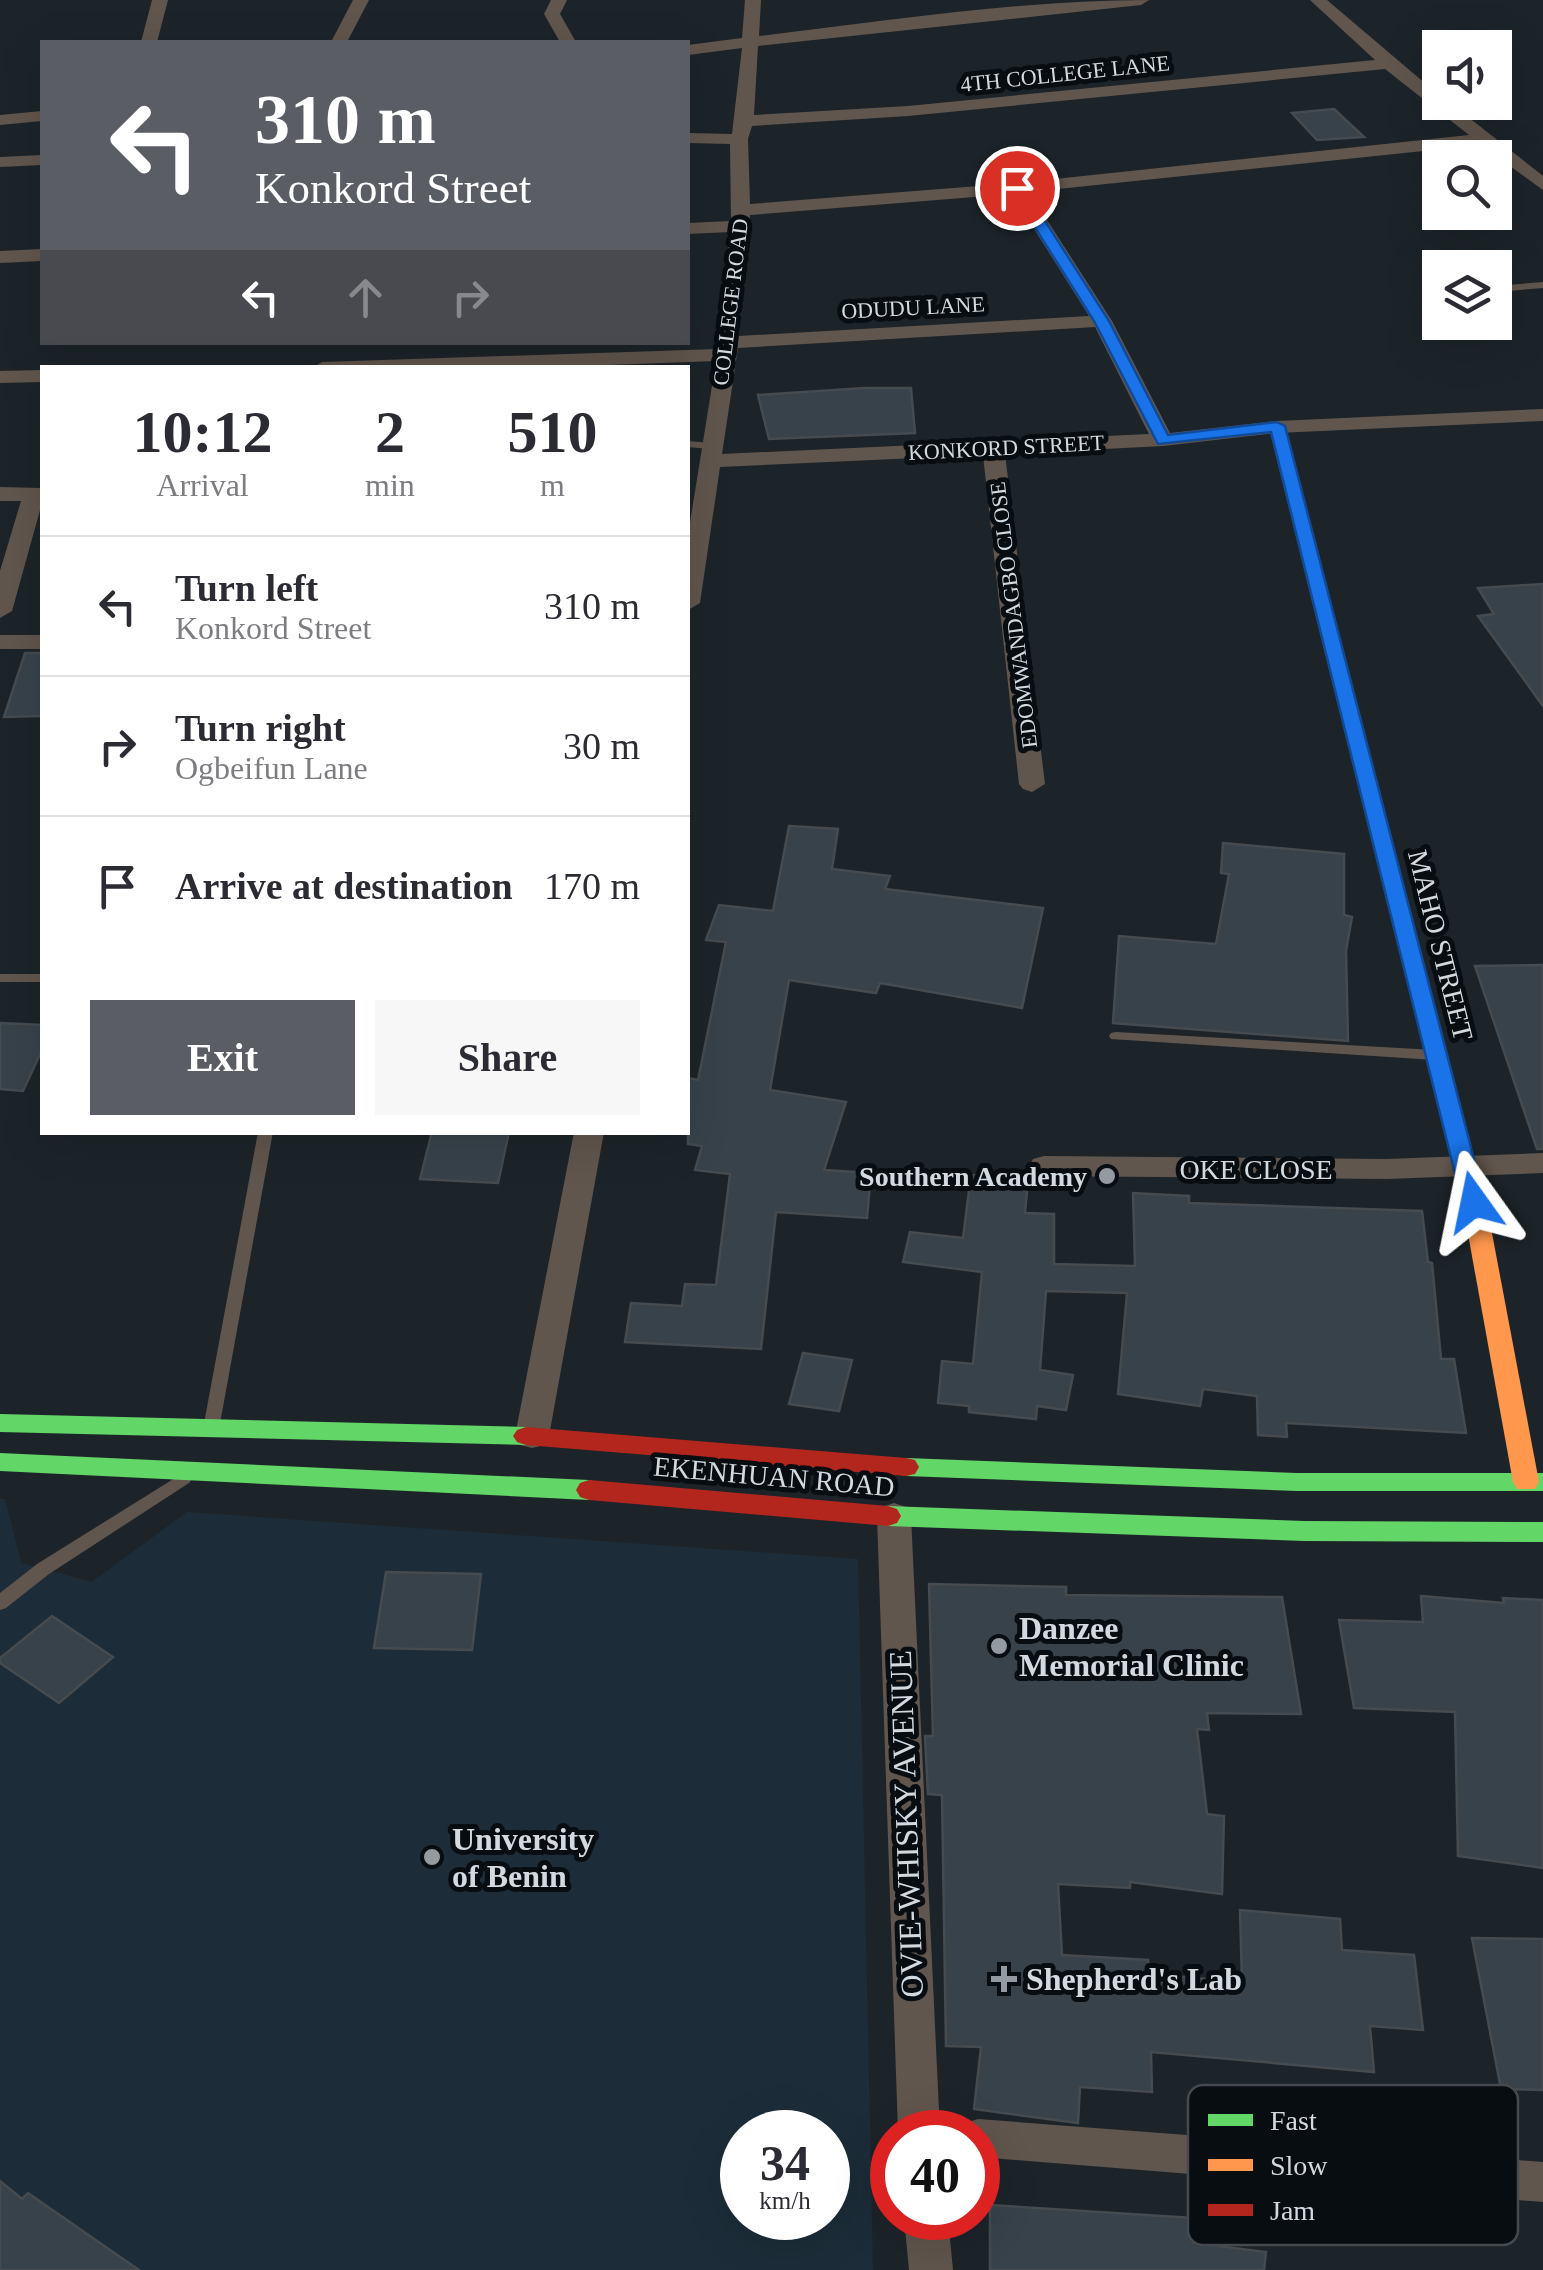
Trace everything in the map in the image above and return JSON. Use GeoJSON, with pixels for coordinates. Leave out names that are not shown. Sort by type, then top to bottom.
{"type":"FeatureCollection","features":[{"type":"Feature","properties":{"kind":"main road","name":"MAHO STREET"},"geometry":{"type":"LineString","coordinates":[[1277,426],[1467,1166],[1534,1482]]}},
{"type":"Feature","properties":{"kind":"main road","name":"EKENHUAN ROAD"},"geometry":{"type":"LineString","coordinates":[[0,1423],[532,1436],[897,1467],[1296,1482],[1534,1482]]}},
{"type":"Feature","properties":{"kind":"main road","name":"EKENHUAN ROAD"},"geometry":{"type":"LineString","coordinates":[[0,1462],[523,1485],[894,1516],[1304,1532],[1543,1532]]}},
{"type":"Feature","properties":{"kind":"street"},"geometry":{"type":"LineString","coordinates":[[150,40],[160,0]]}},
{"type":"Feature","properties":{"kind":"street"},"geometry":{"type":"LineString","coordinates":[[340,40],[360,0]]}},
{"type":"Feature","properties":{"kind":"street"},"geometry":{"type":"LineString","coordinates":[[559,0],[552,14],[567,40]]}},
{"type":"Feature","properties":{"kind":"street","name":"COLLEGE ROAD"},"geometry":{"type":"LineString","coordinates":[[690,575],[696,489],[709,453],[728,349],[754,0]]}},
{"type":"Feature","properties":{"kind":"street"},"geometry":{"type":"LineString","coordinates":[[690,50],[957,8],[1141,0]]}},
{"type":"Feature","properties":{"kind":"street"},"geometry":{"type":"LineString","coordinates":[[1318,0],[1389,64],[1543,185]]}},
{"type":"Feature","properties":{"kind":"street","name":"4TH COLLEGE LANE"},"geometry":{"type":"LineString","coordinates":[[690,138],[908,111],[1389,64]]}},
{"type":"Feature","properties":{"kind":"street"},"geometry":{"type":"LineString","coordinates":[[0,120],[40,116]]}},
{"type":"Feature","properties":{"kind":"street"},"geometry":{"type":"LineString","coordinates":[[690,228],[740,218],[1482,139]]}},
{"type":"Feature","properties":{"kind":"street"},"geometry":{"type":"LineString","coordinates":[[0,162],[40,160]]}},
{"type":"Feature","properties":{"kind":"street"},"geometry":{"type":"LineString","coordinates":[[1017,188],[1102,321],[1163,440]]}},
{"type":"Feature","properties":{"kind":"street"},"geometry":{"type":"LineString","coordinates":[[0,257],[40,255]]}},
{"type":"Feature","properties":{"kind":"street","name":"ODUDU LANE"},"geometry":{"type":"LineString","coordinates":[[386,365],[728,349],[1102,321]]}},
{"type":"Feature","properties":{"kind":"street"},"geometry":{"type":"LineString","coordinates":[[0,377],[40,376]]}},
{"type":"Feature","properties":{"kind":"street","name":"KONKORD STREET"},"geometry":{"type":"LineString","coordinates":[[709,453],[993,447],[1163,440],[1277,426],[1541,419]]}},
{"type":"Feature","properties":{"kind":"street","name":"EDOMWANDAGBO CLOSE"},"geometry":{"type":"LineString","coordinates":[[993,447],[1032,784]]}},
{"type":"Feature","properties":{"kind":"street"},"geometry":{"type":"LineString","coordinates":[[0,494],[38,494],[0,610]]}},
{"type":"Feature","properties":{"kind":"street"},"geometry":{"type":"LineString","coordinates":[[0,642],[40,642]]}},
{"type":"Feature","properties":{"kind":"street"},"geometry":{"type":"LineString","coordinates":[[532,1436],[588,1135]]}},
{"type":"Feature","properties":{"kind":"street","name":"OKE CLOSE"},"geometry":{"type":"LineString","coordinates":[[1044,1166],[1200,1169],[1543,1163]]}},
{"type":"Feature","properties":{"kind":"street","name":"OVIE-WHISKY AVENUE"},"geometry":{"type":"LineString","coordinates":[[894,1516],[918,2110]]}},
{"type":"Feature","properties":{"kind":"street"},"geometry":{"type":"LineString","coordinates":[[1000,2140],[1188,2154]]}},
{"type":"Feature","properties":{"kind":"street"},"geometry":{"type":"LineString","coordinates":[[1518,2180],[1543,2182]]}},
{"type":"Feature","properties":{"kind":"street"},"geometry":{"type":"LineString","coordinates":[[928,2240],[931,2270]]}},
{"type":"Feature","properties":{"kind":"lane"},"geometry":{"type":"LineString","coordinates":[[1512,287],[1543,284]]}},
{"type":"Feature","properties":{"kind":"lane"},"geometry":{"type":"LineString","coordinates":[[690,445],[709,453]]}},
{"type":"Feature","properties":{"kind":"lane"},"geometry":{"type":"LineString","coordinates":[[0,978],[40,978]]}},
{"type":"Feature","properties":{"kind":"lane"},"geometry":{"type":"LineString","coordinates":[[1116,1036],[1439,1056]]}},
{"type":"Feature","properties":{"kind":"lane"},"geometry":{"type":"LineString","coordinates":[[211,1430],[265,1135]]}},
{"type":"Feature","properties":{"kind":"lane"},"geometry":{"type":"LineString","coordinates":[[0,1603],[194,1471]]}},
{"type":"Feature","properties":{"kind":"shaded area","name":"University of Benin"},"geometry":{"type":"Polygon","coordinates":[[[0,1499],[5,1499],[21,1563],[92,1582],[187,1512],[858,1559],[873,2270],[0,2270],[0,1499]]]}},
{"type":"Feature","properties":{"kind":"building"},"geometry":{"type":"Polygon","coordinates":[[[1334,109],[1364,137],[1317,140],[1292,113],[1334,109]]]}},
{"type":"Feature","properties":{"kind":"building"},"geometry":{"type":"Polygon","coordinates":[[[911,388],[915,433],[769,439],[758,395],[911,388]]]}},
{"type":"Feature","properties":{"kind":"building"},"geometry":{"type":"Polygon","coordinates":[[[1543,584],[1543,706],[1478,616],[1494,614],[1478,588],[1543,584]]]}},
{"type":"Feature","properties":{"kind":"building"},"geometry":{"type":"Polygon","coordinates":[[[25,653],[40,653],[40,716],[4,717],[25,653]]]}},
{"type":"Feature","properties":{"kind":"building"},"geometry":{"type":"Polygon","coordinates":[[[789,826],[838,829],[832,869],[890,876],[885,889],[1043,908],[1022,1008],[880,983],[876,993],[789,980],[770,1090],[846,1102],[824,1170],[871,1173],[867,1218],[776,1212],[761,1349],[625,1342],[631,1303],[682,1306],[685,1284],[716,1285],[730,1174],[695,1170],[702,1146],[688,1144],[690,1078],[698,1080],[726,942],[706,940],[719,905],[773,911],[789,826]]]}},
{"type":"Feature","properties":{"kind":"building"},"geometry":{"type":"Polygon","coordinates":[[[1223,843],[1344,854],[1344,915],[1352,917],[1346,951],[1348,1041],[1113,1023],[1119,936],[1216,944],[1229,874],[1221,873],[1223,843]]]}},
{"type":"Feature","properties":{"kind":"building"},"geometry":{"type":"Polygon","coordinates":[[[1543,965],[1543,1149],[1537,1149],[1475,966],[1543,965]]]}},
{"type":"Feature","properties":{"kind":"building"},"geometry":{"type":"Polygon","coordinates":[[[0,1023],[40,1025],[40,1054],[23,1091],[0,1089],[0,1023]]]}},
{"type":"Feature","properties":{"kind":"building"},"geometry":{"type":"Polygon","coordinates":[[[431,1135],[508,1135],[498,1183],[420,1179],[431,1135]]]}},
{"type":"Feature","properties":{"kind":"building"},"geometry":{"type":"Polygon","coordinates":[[[971,1175],[1028,1180],[1025,1213],[1054,1214],[1054,1264],[1135,1266],[1133,1193],[1189,1196],[1189,1203],[1422,1211],[1428,1262],[1432,1263],[1441,1359],[1454,1359],[1466,1433],[1286,1423],[1287,1437],[1258,1435],[1257,1396],[1203,1389],[1200,1406],[1118,1394],[1127,1293],[1046,1291],[1040,1370],[1073,1375],[1066,1410],[1037,1406],[1036,1419],[969,1412],[969,1406],[938,1403],[942,1361],[973,1364],[982,1272],[903,1262],[910,1232],[963,1238],[971,1175]]]}},
{"type":"Feature","properties":{"kind":"building"},"geometry":{"type":"Polygon","coordinates":[[[803,1353],[852,1360],[839,1411],[789,1404],[803,1353]]]}},
{"type":"Feature","properties":{"kind":"building"},"geometry":{"type":"Polygon","coordinates":[[[386,1572],[481,1574],[472,1650],[374,1648],[386,1572]]]}},
{"type":"Feature","properties":{"kind":"building"},"geometry":{"type":"Polygon","coordinates":[[[929,1584],[1066,1587],[1066,1595],[1282,1597],[1301,1714],[1207,1713],[1209,1730],[1197,1729],[1207,1814],[1224,1816],[1222,1894],[1130,1882],[1130,1888],[1058,1884],[1062,1955],[1148,1960],[1149,1974],[1242,1982],[1240,1910],[1340,1919],[1342,1950],[1414,1955],[1423,2030],[1370,2026],[1374,2072],[1151,2052],[1152,2092],[1080,2087],[1078,2123],[974,2109],[981,2047],[946,2046],[942,1795],[928,1794],[925,1736],[933,1736],[929,1584]]]}},
{"type":"Feature","properties":{"kind":"building"},"geometry":{"type":"Polygon","coordinates":[[[1421,1596],[1504,1603],[1503,1598],[1543,1600],[1543,1868],[1458,1856],[1455,1712],[1354,1708],[1339,1620],[1423,1622],[1421,1596]]]}},
{"type":"Feature","properties":{"kind":"building"},"geometry":{"type":"Polygon","coordinates":[[[52,1616],[113,1657],[59,1703],[0,1663],[0,1658],[52,1616]]]}},
{"type":"Feature","properties":{"kind":"building"},"geometry":{"type":"Polygon","coordinates":[[[1472,1938],[1543,1939],[1543,2090],[1500,2085],[1472,1938]]]}},
{"type":"Feature","properties":{"kind":"building"},"geometry":{"type":"Polygon","coordinates":[[[0,2181],[22,2199],[28,2193],[139,2270],[0,2270],[0,2181]]]}},
{"type":"Feature","properties":{"kind":"building"},"geometry":{"type":"Polygon","coordinates":[[[1000,2206],[1188,2218],[1188,2245],[1266,2252],[1264,2270],[990,2270],[990,2240],[1000,2240],[1000,2206]]]}},
{"type":"Feature","properties":{"kind":"traffic: fast"},"geometry":{"type":"LineString","coordinates":[[1277,427],[1476,1212]]}},
{"type":"Feature","properties":{"kind":"traffic: fast"},"geometry":{"type":"LineString","coordinates":[[0,1423],[526,1436]]}},
{"type":"Feature","properties":{"kind":"traffic: fast"},"geometry":{"type":"LineString","coordinates":[[0,1462],[589,1490]]}},
{"type":"Feature","properties":{"kind":"traffic: fast"},"geometry":{"type":"LineString","coordinates":[[906,1467],[1297,1482],[1543,1482]]}},
{"type":"Feature","properties":{"kind":"traffic: fast"},"geometry":{"type":"LineString","coordinates":[[888,1516],[1304,1531],[1543,1532]]}},
{"type":"Feature","properties":{"kind":"traffic: slow"},"geometry":{"type":"LineString","coordinates":[[1476,1212],[1526,1482]]}},
{"type":"Feature","properties":{"kind":"traffic: jam"},"geometry":{"type":"LineString","coordinates":[[526,1436],[906,1467]]}},
{"type":"Feature","properties":{"kind":"traffic: jam"},"geometry":{"type":"LineString","coordinates":[[589,1490],[888,1516]]}},
{"type":"Feature","properties":{"kind":"place","name":"Southern Academy"},"geometry":{"type":"Point","coordinates":[1107,1176]}},
{"type":"Feature","properties":{"kind":"place","name":"Danzee Memorial Clinic"},"geometry":{"type":"Point","coordinates":[999,1646]}},
{"type":"Feature","properties":{"kind":"place","name":"University of Benin"},"geometry":{"type":"Point","coordinates":[432,1857]}},
{"type":"Feature","properties":{"kind":"place","name":"Shepherd's Lab"},"geometry":{"type":"Point","coordinates":[1004,1979]}},
{"type":"Feature","properties":{"kind":"route"},"geometry":{"type":"LineString","coordinates":[[1017,188],[1102,321],[1163,440],[1277,426],[1474,1202]]}}]}
